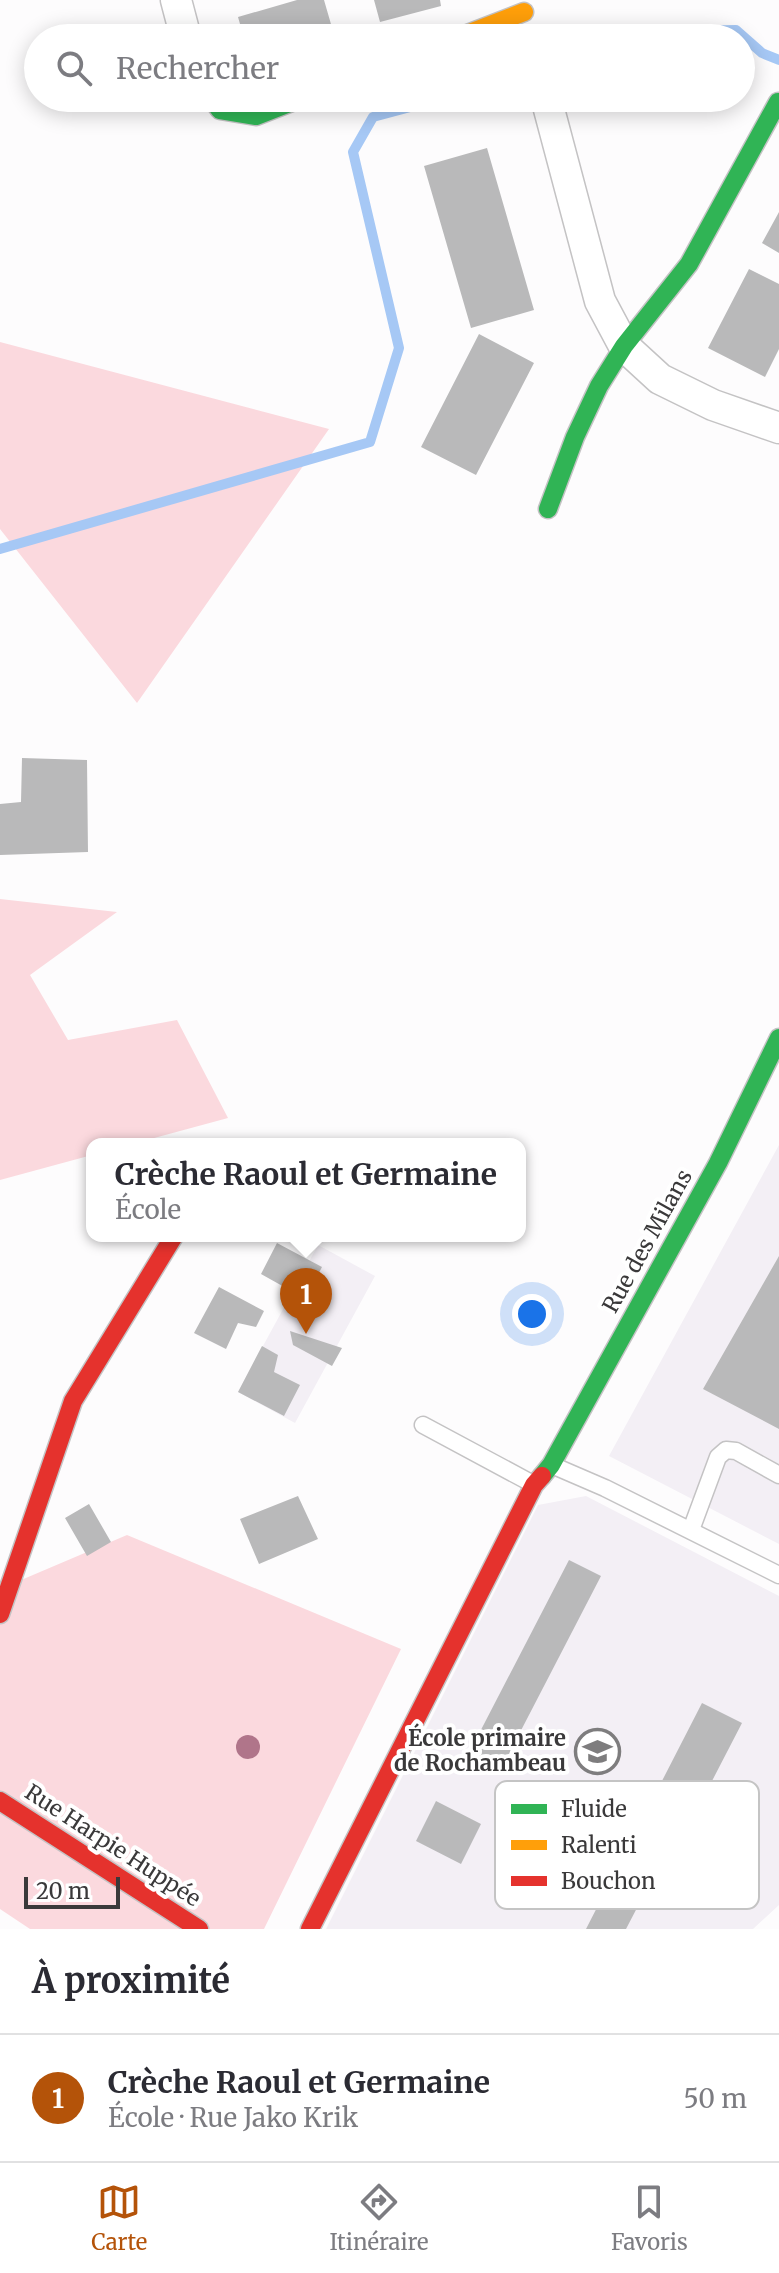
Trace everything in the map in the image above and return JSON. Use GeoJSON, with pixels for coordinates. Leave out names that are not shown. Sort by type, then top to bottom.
{"type":"FeatureCollection","features":[{"type":"Feature","properties":{"kind":"street"},"geometry":{"type":"LineString","coordinates":[[176,0],[182,24]]}},
{"type":"Feature","properties":{"kind":"street"},"geometry":{"type":"LineString","coordinates":[[502,24],[525,17]]}},
{"type":"Feature","properties":{"kind":"street"},"geometry":{"type":"LineString","coordinates":[[548,509],[575,437],[599,386],[624,346],[689,264],[778,102]]}},
{"type":"Feature","properties":{"kind":"street"},"geometry":{"type":"LineString","coordinates":[[232,112],[256,116],[266,112]]}},
{"type":"Feature","properties":{"kind":"street"},"geometry":{"type":"LineString","coordinates":[[550,112],[600,301],[624,346],[660,379],[713,405],[779,428]]}},
{"type":"Feature","properties":{"kind":"street","name":"Rue des Milans"},"geometry":{"type":"LineString","coordinates":[[310,1929],[534,1485],[551,1465],[718,1163],[779,1038]]}},
{"type":"Feature","properties":{"kind":"street"},"geometry":{"type":"LineString","coordinates":[[0,1614],[73,1401],[170,1242]]}},
{"type":"Feature","properties":{"kind":"street","name":"Rue Harpie Huppée"},"geometry":{"type":"LineString","coordinates":[[0,1801],[199,1929]]}},
{"type":"Feature","properties":{"kind":"lane"},"geometry":{"type":"LineString","coordinates":[[423,1425],[534,1485]]}},
{"type":"Feature","properties":{"kind":"lane"},"geometry":{"type":"LineString","coordinates":[[691,1530],[718,1457],[726,1450],[736,1451],[779,1475]]}},
{"type":"Feature","properties":{"kind":"lane"},"geometry":{"type":"LineString","coordinates":[[551,1465],[779,1575]]}},
{"type":"Feature","properties":{"kind":"shaded area"},"geometry":{"type":"Polygon","coordinates":[[[0,342],[329,429],[137,703],[0,529],[0,342]]]}},
{"type":"Feature","properties":{"kind":"shaded area"},"geometry":{"type":"Polygon","coordinates":[[[0,899],[117,912],[30,975],[68,1040],[177,1020],[228,1118],[154,1138],[86,1138],[86,1157],[0,1180],[0,899]]]}},
{"type":"Feature","properties":{"kind":"shaded area"},"geometry":{"type":"Polygon","coordinates":[[[779,1145],[779,1544],[609,1456],[779,1145]]]}},
{"type":"Feature","properties":{"kind":"shaded area"},"geometry":{"type":"Polygon","coordinates":[[[318,1245],[375,1276],[295,1423],[238,1392],[318,1245]]]}},
{"type":"Feature","properties":{"kind":"shaded area","name":"École primaire de Rochambeau"},"geometry":{"type":"Polygon","coordinates":[[[586,1496],[779,1596],[779,1905],[753,1929],[326,1929],[538,1505],[586,1496]]]}},
{"type":"Feature","properties":{"kind":"shaded area"},"geometry":{"type":"Polygon","coordinates":[[[127,1535],[401,1649],[264,1929],[30,1929],[0,1909],[0,1589],[127,1535]]]}},
{"type":"Feature","properties":{"kind":"building"},"geometry":{"type":"Polygon","coordinates":[[[297,0],[324,0],[331,24],[240,24],[238,17],[297,0]]]}},
{"type":"Feature","properties":{"kind":"building"},"geometry":{"type":"Polygon","coordinates":[[[374,0],[440,0],[441,6],[380,22],[374,0]]]}},
{"type":"Feature","properties":{"kind":"building"},"geometry":{"type":"Polygon","coordinates":[[[487,148],[534,310],[471,328],[424,166],[487,148]]]}},
{"type":"Feature","properties":{"kind":"building"},"geometry":{"type":"Polygon","coordinates":[[[779,212],[779,253],[762,243],[779,212]]]}},
{"type":"Feature","properties":{"kind":"building"},"geometry":{"type":"Polygon","coordinates":[[[749,269],[779,284],[779,349],[765,377],[708,348],[749,269]]]}},
{"type":"Feature","properties":{"kind":"building"},"geometry":{"type":"Polygon","coordinates":[[[479,334],[534,363],[476,475],[421,447],[479,334]]]}},
{"type":"Feature","properties":{"kind":"building"},"geometry":{"type":"Polygon","coordinates":[[[22,758],[87,760],[88,852],[0,855],[0,804],[21,802],[22,758]]]}},
{"type":"Feature","properties":{"kind":"building"},"geometry":{"type":"Polygon","coordinates":[[[277,1243],[322,1267],[298,1313],[282,1305],[286,1288],[261,1274],[277,1243]]]}},
{"type":"Feature","properties":{"kind":"building"},"geometry":{"type":"Polygon","coordinates":[[[779,1256],[779,1429],[703,1389],[779,1256]]]}},
{"type":"Feature","properties":{"kind":"building"},"geometry":{"type":"Polygon","coordinates":[[[219,1287],[264,1311],[256,1327],[238,1323],[226,1349],[194,1333],[219,1287]]]}},
{"type":"Feature","properties":{"kind":"building"},"geometry":{"type":"Polygon","coordinates":[[[290,1331],[342,1348],[332,1366],[293,1345],[290,1331]]]}},
{"type":"Feature","properties":{"kind":"building"},"geometry":{"type":"Polygon","coordinates":[[[262,1346],[278,1355],[274,1372],[300,1385],[284,1416],[238,1392],[262,1346]]]}},
{"type":"Feature","properties":{"kind":"building"},"geometry":{"type":"Polygon","coordinates":[[[298,1496],[318,1539],[259,1564],[240,1519],[298,1496]]]}},
{"type":"Feature","properties":{"kind":"building"},"geometry":{"type":"Polygon","coordinates":[[[89,1504],[111,1542],[87,1556],[65,1518],[89,1504]]]}},
{"type":"Feature","properties":{"kind":"building"},"geometry":{"type":"Polygon","coordinates":[[[569,1560],[601,1576],[501,1769],[469,1753],[569,1560]]]}},
{"type":"Feature","properties":{"kind":"building"},"geometry":{"type":"Polygon","coordinates":[[[702,1703],[742,1723],[712,1781],[662,1781],[702,1703]]]}},
{"type":"Feature","properties":{"kind":"building"},"geometry":{"type":"Polygon","coordinates":[[[436,1801],[481,1824],[461,1864],[416,1841],[436,1801]]]}},
{"type":"Feature","properties":{"kind":"building"},"geometry":{"type":"Polygon","coordinates":[[[596,1909],[636,1909],[626,1929],[586,1929],[596,1909]]]}},
{"type":"Feature","properties":{"kind":"waterway"},"geometry":{"type":"LineString","coordinates":[[755,47],[779,60]]}},
{"type":"Feature","properties":{"kind":"waterway"},"geometry":{"type":"LineString","coordinates":[[0,549],[370,442],[399,348],[353,152],[373,117],[392,112]]}},
{"type":"Feature","properties":{"kind":"traffic: fast"},"geometry":{"type":"LineString","coordinates":[[548,509],[575,437],[599,386],[624,346],[689,264],[778,102]]}},
{"type":"Feature","properties":{"kind":"traffic: fast"},"geometry":{"type":"LineString","coordinates":[[232,112],[256,116],[266,112]]}},
{"type":"Feature","properties":{"kind":"traffic: fast"},"geometry":{"type":"LineString","coordinates":[[542,1476],[551,1465],[718,1163],[779,1038]]}},
{"type":"Feature","properties":{"kind":"traffic: slow"},"geometry":{"type":"LineString","coordinates":[[493,24],[524,12]]}},
{"type":"Feature","properties":{"kind":"traffic: jam"},"geometry":{"type":"LineString","coordinates":[[0,1614],[73,1401],[170,1242]]}},
{"type":"Feature","properties":{"kind":"traffic: jam"},"geometry":{"type":"LineString","coordinates":[[310,1929],[534,1485],[542,1476]]}},
{"type":"Feature","properties":{"kind":"traffic: jam"},"geometry":{"type":"LineString","coordinates":[[0,1801],[199,1929]]}},
{"type":"Feature","properties":{"kind":"place","name":"Crèche Raoul et Germaine"},"geometry":{"type":"Point","coordinates":[306,1334]}},
{"type":"Feature","properties":{"kind":"place","name":"École primaire de Rochambeau"},"geometry":{"type":"Point","coordinates":[597,1751]}}]}
